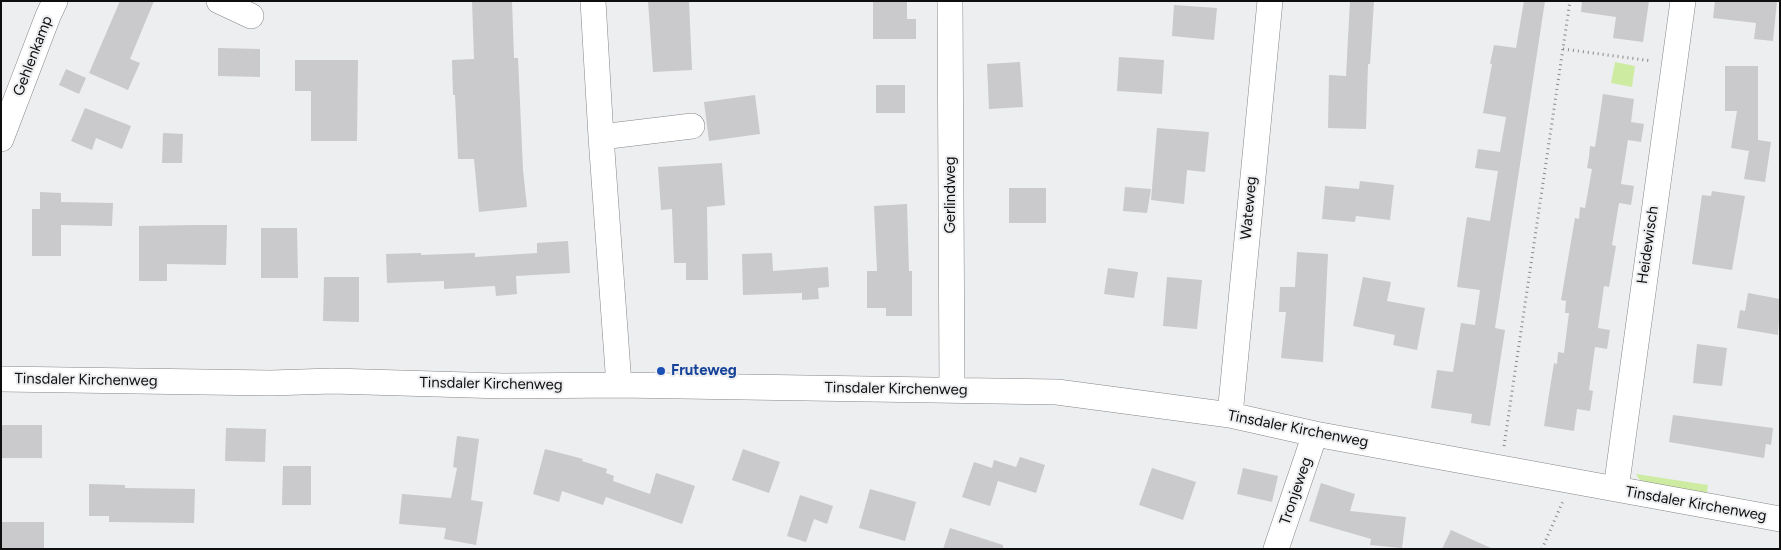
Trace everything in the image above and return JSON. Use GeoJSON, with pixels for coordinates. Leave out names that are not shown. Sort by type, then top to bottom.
{"type":"FeatureCollection","features":[{"type":"Feature","properties":{"kind":"street","name":"Gehlenkamp"},"geometry":{"type":"LineString","coordinates":[[1,139],[40,34],[55,1]]}},
{"type":"Feature","properties":{"kind":"street"},"geometry":{"type":"LineString","coordinates":[[219,1],[251,16]]}},
{"type":"Feature","properties":{"kind":"street"},"geometry":{"type":"LineString","coordinates":[[593,1],[619,385]]}},
{"type":"Feature","properties":{"kind":"street","name":"Gerlindweg"},"geometry":{"type":"LineString","coordinates":[[950,1],[952,389]]}},
{"type":"Feature","properties":{"kind":"street","name":"Wateweg"},"geometry":{"type":"LineString","coordinates":[[1230,414],[1270,1]]}},
{"type":"Feature","properties":{"kind":"street","name":"Heidewisch"},"geometry":{"type":"LineString","coordinates":[[1616,489],[1683,1]]}},
{"type":"Feature","properties":{"kind":"street"},"geometry":{"type":"LineString","coordinates":[[601,137],[692,126]]}},
{"type":"Feature","properties":{"kind":"street","name":"Tinsdaler Kirchenweg"},"geometry":{"type":"LineString","coordinates":[[1,379],[271,383],[332,381],[540,386],[619,385],[1057,392],[1230,414],[1315,434],[1780,519]]}},
{"type":"Feature","properties":{"kind":"street","name":"Tronjeweg"},"geometry":{"type":"LineString","coordinates":[[1276,549],[1315,434]]}},
{"type":"Feature","properties":{"kind":"path"},"geometry":{"type":"LineString","coordinates":[[1501,467],[1570,1]]}},
{"type":"Feature","properties":{"kind":"path"},"geometry":{"type":"LineString","coordinates":[[1564,49],[1674,64]]}},
{"type":"Feature","properties":{"kind":"path"},"geometry":{"type":"LineString","coordinates":[[1542,549],[1572,481]]}},
{"type":"Feature","properties":{"kind":"green space"},"geometry":{"type":"Polygon","coordinates":[[[1615,62],[1635,66],[1632,87],[1611,83],[1615,62]]]}},
{"type":"Feature","properties":{"kind":"green space"},"geometry":{"type":"Polygon","coordinates":[[[1636,474],[1708,485],[1707,492],[1704,494],[1646,483],[1639,479],[1636,474]]]}},
{"type":"Feature","properties":{"kind":"building"},"geometry":{"type":"Polygon","coordinates":[[[120,1],[154,1],[130,59],[140,63],[128,90],[89,73],[120,1]]]}},
{"type":"Feature","properties":{"kind":"building"},"geometry":{"type":"Polygon","coordinates":[[[472,1],[512,1],[514,58],[518,58],[523,170],[527,207],[479,212],[474,159],[458,159],[452,60],[474,59],[472,1]]]}},
{"type":"Feature","properties":{"kind":"building"},"geometry":{"type":"Polygon","coordinates":[[[648,1],[689,1],[692,70],[653,72],[648,1]]]}},
{"type":"Feature","properties":{"kind":"building"},"geometry":{"type":"Polygon","coordinates":[[[873,1],[907,1],[907,19],[916,19],[916,39],[873,39],[873,1]]]}},
{"type":"Feature","properties":{"kind":"building"},"geometry":{"type":"Polygon","coordinates":[[[1350,1],[1374,1],[1370,64],[1368,64],[1366,129],[1328,128],[1329,75],[1346,76],[1350,1]]]}},
{"type":"Feature","properties":{"kind":"building"},"geometry":{"type":"Polygon","coordinates":[[[1524,1],[1545,1],[1495,328],[1505,330],[1490,426],[1471,423],[1472,414],[1431,408],[1437,370],[1453,372],[1461,323],[1475,325],[1480,290],[1457,287],[1467,217],[1490,221],[1498,171],[1475,168],[1478,149],[1500,152],[1506,117],[1483,113],[1492,64],[1490,64],[1494,45],[1516,48],[1524,1]]]}},
{"type":"Feature","properties":{"kind":"building"},"geometry":{"type":"Polygon","coordinates":[[[1582,1],[1649,1],[1643,42],[1613,38],[1616,17],[1581,12],[1582,1]]]}},
{"type":"Feature","properties":{"kind":"building"},"geometry":{"type":"Polygon","coordinates":[[[1715,1],[1777,1],[1773,41],[1754,39],[1756,23],[1713,18],[1715,1]]]}},
{"type":"Feature","properties":{"kind":"building"},"geometry":{"type":"Polygon","coordinates":[[[1174,5],[1217,8],[1214,40],[1172,36],[1174,5]]]}},
{"type":"Feature","properties":{"kind":"building"},"geometry":{"type":"Polygon","coordinates":[[[218,48],[260,49],[260,77],[218,76],[218,48]]]}},
{"type":"Feature","properties":{"kind":"building"},"geometry":{"type":"Polygon","coordinates":[[[1119,57],[1164,60],[1162,94],[1117,91],[1119,57]]]}},
{"type":"Feature","properties":{"kind":"building"},"geometry":{"type":"Polygon","coordinates":[[[295,60],[358,60],[357,141],[311,141],[311,91],[295,91],[295,60]]]}},
{"type":"Feature","properties":{"kind":"building"},"geometry":{"type":"Polygon","coordinates":[[[1020,62],[1023,107],[989,109],[987,64],[1020,62]]]}},
{"type":"Feature","properties":{"kind":"building"},"geometry":{"type":"Polygon","coordinates":[[[1725,66],[1758,66],[1758,140],[1771,142],[1765,182],[1744,179],[1749,151],[1731,148],[1737,111],[1725,111],[1725,66]]]}},
{"type":"Feature","properties":{"kind":"building"},"geometry":{"type":"Polygon","coordinates":[[[66,69],[86,78],[79,94],[59,85],[66,69]]]}},
{"type":"Feature","properties":{"kind":"building"},"geometry":{"type":"Polygon","coordinates":[[[876,85],[905,85],[905,113],[876,113],[876,85]]]}},
{"type":"Feature","properties":{"kind":"building"},"geometry":{"type":"Polygon","coordinates":[[[1603,94],[1634,99],[1631,122],[1644,124],[1641,142],[1628,140],[1621,184],[1634,186],[1631,205],[1619,203],[1612,245],[1616,246],[1609,287],[1604,286],[1598,328],[1610,330],[1607,349],[1595,347],[1589,390],[1593,391],[1590,411],[1577,409],[1574,431],[1544,426],[1554,363],[1557,364],[1558,352],[1564,353],[1569,313],[1565,313],[1566,301],[1561,300],[1575,218],[1579,219],[1580,207],[1585,208],[1592,169],[1587,168],[1590,146],[1595,147],[1603,94]]]}},
{"type":"Feature","properties":{"kind":"building"},"geometry":{"type":"Polygon","coordinates":[[[755,95],[760,134],[709,141],[704,102],[755,95]]]}},
{"type":"Feature","properties":{"kind":"building"},"geometry":{"type":"Polygon","coordinates":[[[85,108],[131,126],[122,149],[96,138],[92,150],[71,141],[85,108]]]}},
{"type":"Feature","properties":{"kind":"building"},"geometry":{"type":"Polygon","coordinates":[[[1157,128],[1209,132],[1205,172],[1187,170],[1184,204],[1151,200],[1157,128]]]}},
{"type":"Feature","properties":{"kind":"building"},"geometry":{"type":"Polygon","coordinates":[[[163,133],[183,134],[182,163],[162,163],[163,133]]]}},
{"type":"Feature","properties":{"kind":"building"},"geometry":{"type":"Polygon","coordinates":[[[722,163],[725,205],[707,207],[708,280],[686,280],[686,263],[674,263],[672,209],[661,210],[658,167],[722,163]]]}},
{"type":"Feature","properties":{"kind":"building"},"geometry":{"type":"Polygon","coordinates":[[[1360,181],[1394,185],[1390,220],[1356,216],[1355,222],[1322,219],[1325,186],[1359,189],[1360,181]]]}},
{"type":"Feature","properties":{"kind":"building"},"geometry":{"type":"Polygon","coordinates":[[[1125,187],[1151,189],[1147,213],[1123,211],[1125,187]]]}},
{"type":"Feature","properties":{"kind":"building"},"geometry":{"type":"Polygon","coordinates":[[[1009,188],[1046,188],[1046,223],[1009,223],[1009,188]]]}},
{"type":"Feature","properties":{"kind":"building"},"geometry":{"type":"Polygon","coordinates":[[[1712,191],[1745,196],[1732,270],[1692,264],[1702,195],[1711,196],[1712,191]]]}},
{"type":"Feature","properties":{"kind":"building"},"geometry":{"type":"Polygon","coordinates":[[[40,192],[61,193],[61,202],[113,203],[112,226],[61,225],[61,256],[32,256],[32,209],[40,209],[40,192]]]}},
{"type":"Feature","properties":{"kind":"building"},"geometry":{"type":"Polygon","coordinates":[[[907,204],[909,271],[912,271],[912,316],[886,316],[886,308],[867,308],[867,271],[877,271],[874,206],[907,204]]]}},
{"type":"Feature","properties":{"kind":"building"},"geometry":{"type":"Polygon","coordinates":[[[227,225],[226,265],[167,264],[167,281],[139,281],[139,226],[227,225]]]}},
{"type":"Feature","properties":{"kind":"building"},"geometry":{"type":"Polygon","coordinates":[[[261,228],[297,228],[298,278],[261,278],[261,228]]]}},
{"type":"Feature","properties":{"kind":"building"},"geometry":{"type":"Polygon","coordinates":[[[568,241],[570,273],[516,276],[517,294],[496,296],[495,286],[444,289],[444,281],[387,283],[386,254],[475,253],[475,257],[537,253],[537,243],[568,241]]]}},
{"type":"Feature","properties":{"kind":"building"},"geometry":{"type":"Polygon","coordinates":[[[1297,252],[1328,254],[1323,362],[1281,358],[1286,312],[1279,312],[1280,287],[1295,287],[1297,252]]]}},
{"type":"Feature","properties":{"kind":"building"},"geometry":{"type":"Polygon","coordinates":[[[772,253],[773,271],[828,267],[829,287],[818,288],[819,299],[802,300],[802,293],[743,295],[742,254],[772,253]]]}},
{"type":"Feature","properties":{"kind":"building"},"geometry":{"type":"Polygon","coordinates":[[[1108,268],[1138,272],[1134,298],[1104,294],[1108,268]]]}},
{"type":"Feature","properties":{"kind":"building"},"geometry":{"type":"Polygon","coordinates":[[[324,277],[359,277],[359,322],[323,321],[324,277]]]}},
{"type":"Feature","properties":{"kind":"building"},"geometry":{"type":"Polygon","coordinates":[[[1167,277],[1202,280],[1197,329],[1163,326],[1167,277]]]}},
{"type":"Feature","properties":{"kind":"building"},"geometry":{"type":"Polygon","coordinates":[[[1363,277],[1391,282],[1387,301],[1425,308],[1417,350],[1393,345],[1395,335],[1353,326],[1363,277]]]}},
{"type":"Feature","properties":{"kind":"building"},"geometry":{"type":"Polygon","coordinates":[[[1748,293],[1780,299],[1778,335],[1737,328],[1740,310],[1745,311],[1748,293]]]}},
{"type":"Feature","properties":{"kind":"building"},"geometry":{"type":"Polygon","coordinates":[[[1697,344],[1727,348],[1722,386],[1693,383],[1697,344]]]}},
{"type":"Feature","properties":{"kind":"building"},"geometry":{"type":"Polygon","coordinates":[[[1673,415],[1773,428],[1771,445],[1766,444],[1764,458],[1669,442],[1673,415]]]}},
{"type":"Feature","properties":{"kind":"building"},"geometry":{"type":"Polygon","coordinates":[[[1,425],[42,425],[42,458],[1,458],[1,425]]]}},
{"type":"Feature","properties":{"kind":"building"},"geometry":{"type":"Polygon","coordinates":[[[226,428],[266,429],[265,462],[225,461],[226,428]]]}},
{"type":"Feature","properties":{"kind":"building"},"geometry":{"type":"Polygon","coordinates":[[[457,436],[479,439],[471,500],[483,502],[476,545],[444,539],[446,528],[399,524],[402,494],[451,498],[457,468],[453,467],[457,436]]]}},
{"type":"Feature","properties":{"kind":"building"},"geometry":{"type":"Polygon","coordinates":[[[545,449],[583,459],[582,461],[607,469],[606,473],[614,476],[613,481],[650,494],[656,473],[695,486],[682,524],[606,497],[603,505],[562,491],[559,502],[533,494],[545,449]]]}},
{"type":"Feature","properties":{"kind":"building"},"geometry":{"type":"Polygon","coordinates":[[[743,449],[780,462],[769,493],[732,480],[743,449]]]}},
{"type":"Feature","properties":{"kind":"building"},"geometry":{"type":"Polygon","coordinates":[[[1020,457],[1045,465],[1036,493],[998,481],[990,506],[962,497],[974,462],[992,468],[994,460],[1016,467],[1020,457]]]}},
{"type":"Feature","properties":{"kind":"building"},"geometry":{"type":"Polygon","coordinates":[[[283,466],[311,466],[311,505],[282,505],[283,466]]]}},
{"type":"Feature","properties":{"kind":"building"},"geometry":{"type":"Polygon","coordinates":[[[1152,468],[1196,482],[1183,520],[1139,505],[1152,468]]]}},
{"type":"Feature","properties":{"kind":"building"},"geometry":{"type":"Polygon","coordinates":[[[1243,468],[1278,476],[1272,502],[1237,494],[1243,468]]]}},
{"type":"Feature","properties":{"kind":"building"},"geometry":{"type":"Polygon","coordinates":[[[1321,483],[1355,494],[1350,511],[1406,517],[1402,548],[1370,545],[1371,539],[1309,521],[1321,483]]]}},
{"type":"Feature","properties":{"kind":"building"},"geometry":{"type":"Polygon","coordinates":[[[89,484],[125,485],[125,488],[195,489],[194,523],[109,522],[109,516],[89,516],[89,484]]]}},
{"type":"Feature","properties":{"kind":"building"},"geometry":{"type":"Polygon","coordinates":[[[870,489],[916,502],[905,541],[859,528],[870,489]]]}},
{"type":"Feature","properties":{"kind":"building"},"geometry":{"type":"Polygon","coordinates":[[[800,495],[833,506],[827,524],[814,519],[806,542],[787,536],[800,495]]]}},
{"type":"Feature","properties":{"kind":"building"},"geometry":{"type":"Polygon","coordinates":[[[1,522],[44,522],[44,549],[1,549],[1,522]]]}},
{"type":"Feature","properties":{"kind":"building"},"geometry":{"type":"Polygon","coordinates":[[[950,528],[1003,545],[1003,549],[943,549],[950,528]]]}},
{"type":"Feature","properties":{"kind":"building"},"geometry":{"type":"Polygon","coordinates":[[[1451,530],[1493,549],[1442,549],[1451,530]]]}},
{"type":"Feature","properties":{"kind":"place","name":"Fruteweg"},"geometry":{"type":"Point","coordinates":[661,371]}}]}
